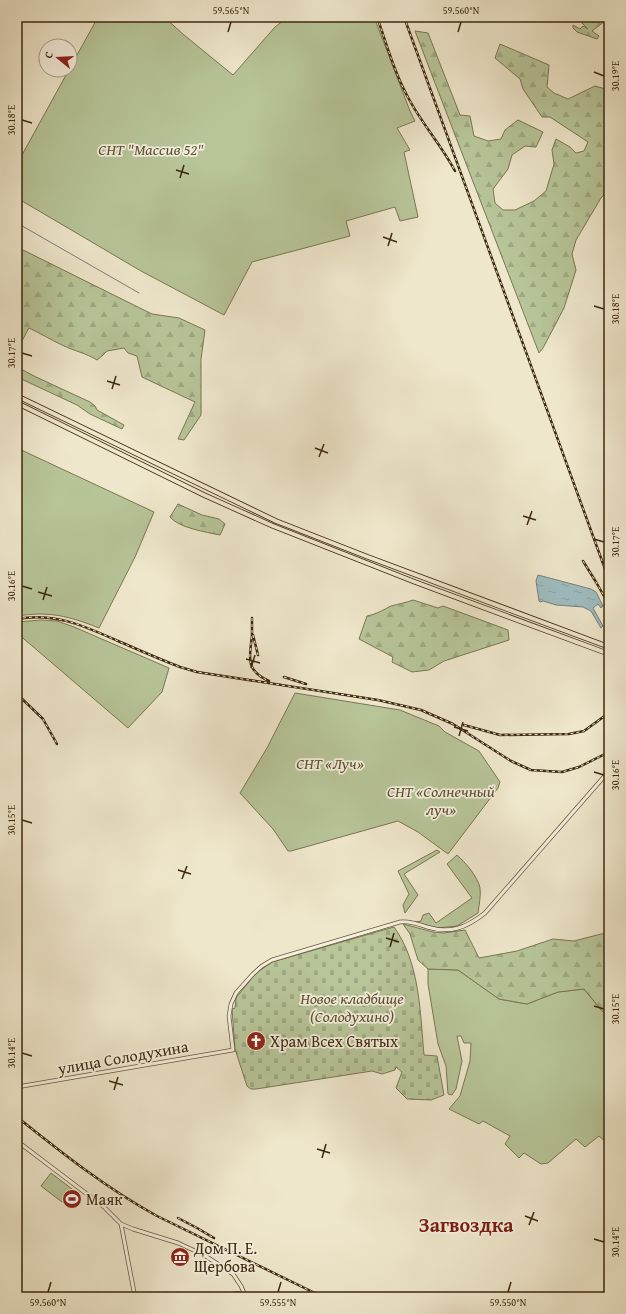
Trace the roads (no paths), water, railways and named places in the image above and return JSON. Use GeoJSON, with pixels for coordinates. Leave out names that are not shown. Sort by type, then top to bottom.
{"type":"FeatureCollection","features":[{"type":"Feature","properties":{"kind":"highway"},"geometry":{"type":"LineString","coordinates":[[17,396],[276,521],[609,647]]}},
{"type":"Feature","properties":{"kind":"highway"},"geometry":{"type":"LineString","coordinates":[[17,403],[204,495],[273,526],[408,579],[609,654]]}},
{"type":"Feature","properties":{"kind":"street","name":"улица Солодухина"},"geometry":{"type":"LineString","coordinates":[[17,1087],[233,1050],[230,1016],[231,1004],[236,994],[262,966],[272,960],[391,924],[406,921],[445,931],[470,924],[485,913],[609,771]]}},
{"type":"Feature","properties":{"kind":"street"},"geometry":{"type":"LineString","coordinates":[[17,1141],[104,1207],[121,1224],[178,1243],[204,1255],[233,1274],[244,1293]]}},
{"type":"Feature","properties":{"kind":"street"},"geometry":{"type":"LineString","coordinates":[[18,1147],[21,1143]]}},
{"type":"Feature","properties":{"kind":"street"},"geometry":{"type":"LineString","coordinates":[[121,1224],[135,1297]]}},
{"type":"Feature","properties":{"kind":"street"},"geometry":{"type":"LineString","coordinates":[[215,1297],[244,1293],[259,1297]]}},
{"type":"Feature","properties":{"kind":"water"},"geometry":{"type":"Polygon","coordinates":[[[538,575],[591,589],[596,592],[603,606],[601,608],[598,604],[593,608],[603,626],[601,628],[591,611],[583,607],[556,605],[543,601],[540,602],[536,581],[538,575]]]}},
{"type":"Feature","properties":{"kind":"waterway"},"geometry":{"type":"LineString","coordinates":[[17,223],[139,293]]}},
{"type":"Feature","properties":{"kind":"railway"},"geometry":{"type":"LineString","coordinates":[[377,17],[405,91],[415,110],[455,171]]}},
{"type":"Feature","properties":{"kind":"railway"},"geometry":{"type":"LineString","coordinates":[[404,17],[609,580]]}},
{"type":"Feature","properties":{"kind":"railway"},"geometry":{"type":"LineString","coordinates":[[583,561],[609,605]]}},
{"type":"Feature","properties":{"kind":"railway"},"geometry":{"type":"LineString","coordinates":[[17,619],[44,617],[69,622],[93,630],[172,664],[197,672],[378,700],[421,710],[453,724],[511,761],[531,770],[562,772],[579,767],[609,752]]}},
{"type":"Feature","properties":{"kind":"railway"},"geometry":{"type":"LineString","coordinates":[[252,618],[250,662],[256,672],[261,677],[269,681]]}},
{"type":"Feature","properties":{"kind":"railway"},"geometry":{"type":"LineString","coordinates":[[253,635],[258,655]]}},
{"type":"Feature","properties":{"kind":"railway"},"geometry":{"type":"LineString","coordinates":[[284,677],[306,684]]}},
{"type":"Feature","properties":{"kind":"railway"},"geometry":{"type":"LineString","coordinates":[[17,694],[43,719],[57,744]]}},
{"type":"Feature","properties":{"kind":"railway"},"geometry":{"type":"LineString","coordinates":[[464,725],[500,735],[569,734],[584,731],[606,715]]}},
{"type":"Feature","properties":{"kind":"railway"},"geometry":{"type":"LineString","coordinates":[[17,1117],[85,1170],[138,1205],[157,1216],[323,1297]]}},
{"type":"Feature","properties":{"kind":"railway"},"geometry":{"type":"LineString","coordinates":[[178,1218],[214,1238]]}},
{"type":"Feature","properties":{"kind":"place","name":"Храм Всех Святых"},"geometry":{"type":"Point","coordinates":[256,1041]}},
{"type":"Feature","properties":{"kind":"place","name":"Маяк"},"geometry":{"type":"Point","coordinates":[72,1199]}},
{"type":"Feature","properties":{"kind":"place","name":"Дом П. Е. Щербова"},"geometry":{"type":"Point","coordinates":[180,1257]}},
{"type":"Feature","properties":{"kind":"district","name":"Загвоздка"},"geometry":{"type":"Point","coordinates":[466,1224]}},
{"type":"Feature","properties":{"kind":"park label","name":"СНТ \"Массив 52\""},"geometry":{"type":"Point","coordinates":[151,149]}},
{"type":"Feature","properties":{"kind":"park label","name":"СНТ «Луч»"},"geometry":{"type":"Point","coordinates":[330,763]}},
{"type":"Feature","properties":{"kind":"park label","name":"СНТ «Солнечный луч»"},"geometry":{"type":"Point","coordinates":[441,800]}},
{"type":"Feature","properties":{"kind":"park label","name":"Новое кладбище (Солодухино)"},"geometry":{"type":"Point","coordinates":[352,1007]}}]}
